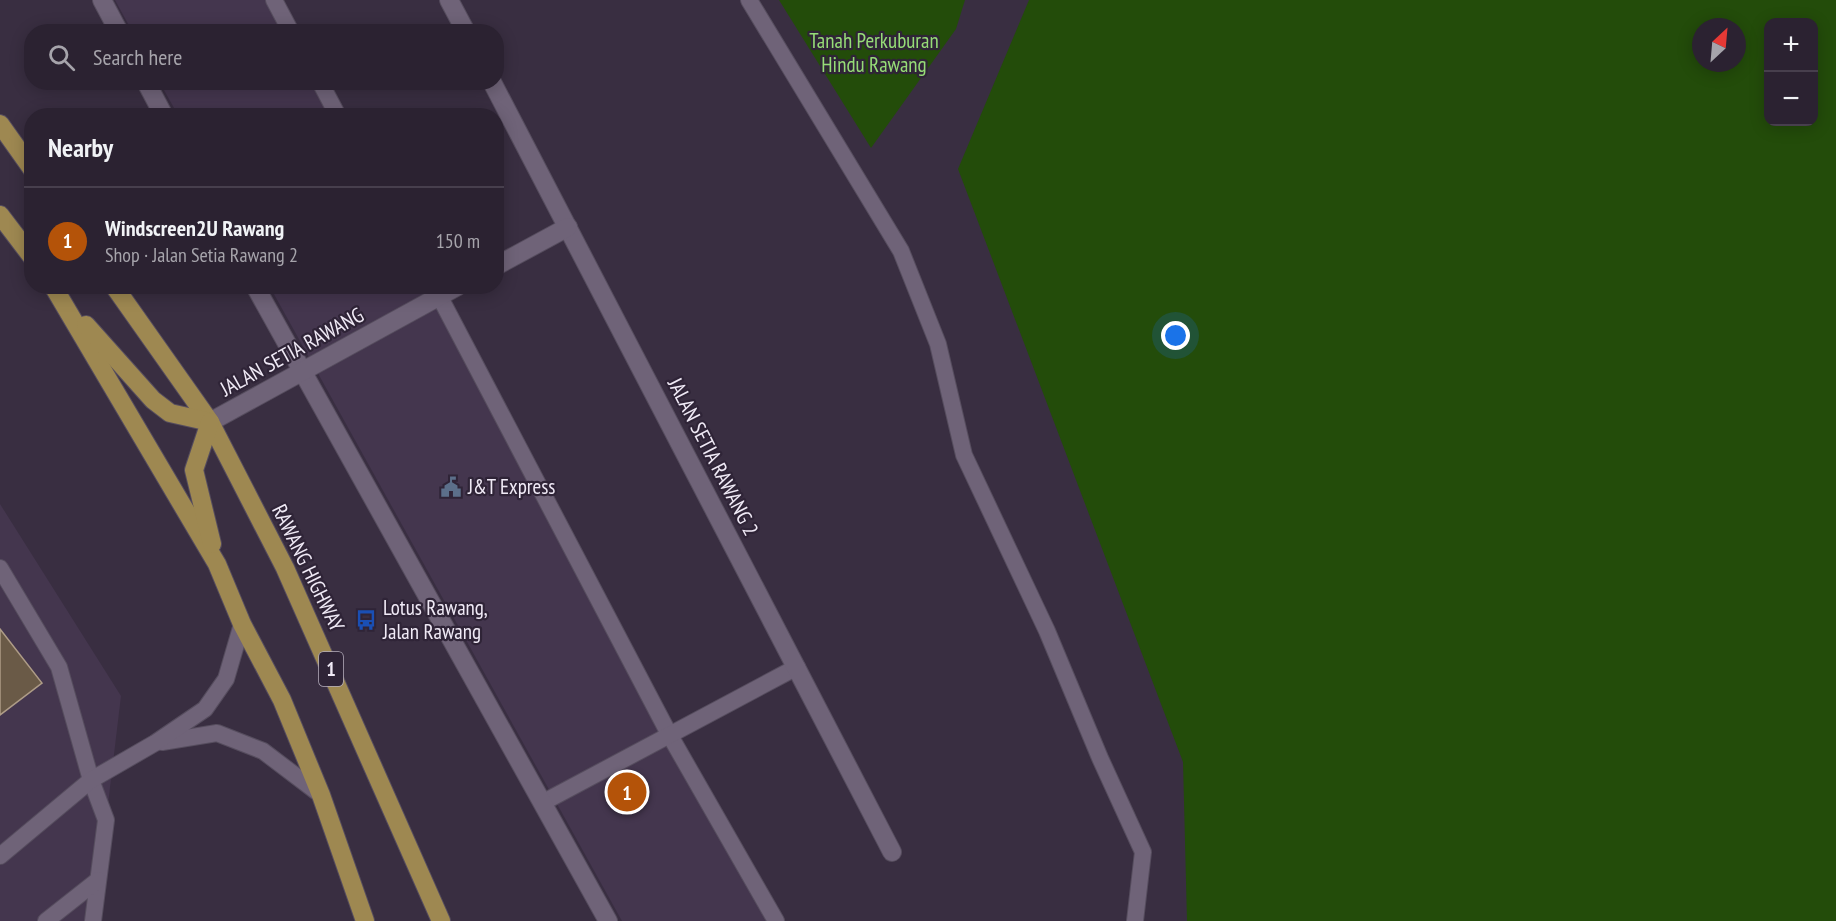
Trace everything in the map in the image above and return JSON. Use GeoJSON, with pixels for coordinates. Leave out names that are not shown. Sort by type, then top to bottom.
{"type":"FeatureCollection","features":[{"type":"Feature","properties":{"kind":"main road"},"geometry":{"type":"LineString","coordinates":[[0,124],[24,158]]}},
{"type":"Feature","properties":{"kind":"main road"},"geometry":{"type":"LineString","coordinates":[[0,215],[24,246]]}},
{"type":"Feature","properties":{"kind":"main road"},"geometry":{"type":"LineString","coordinates":[[58,294],[217,564],[242,624],[282,700],[321,795],[365,921]]}},
{"type":"Feature","properties":{"kind":"main road"},"geometry":{"type":"LineString","coordinates":[[59,294],[153,400],[170,413],[210,422],[194,470],[217,564]]}},
{"type":"Feature","properties":{"kind":"main road","name":"RAWANG HIGHWAY"},"geometry":{"type":"LineString","coordinates":[[120,294],[210,422],[285,568],[441,921]]}},
{"type":"Feature","properties":{"kind":"street"},"geometry":{"type":"LineString","coordinates":[[102,0],[115,24]]}},
{"type":"Feature","properties":{"kind":"street"},"geometry":{"type":"LineString","coordinates":[[449,0],[462,24]]}},
{"type":"Feature","properties":{"kind":"street"},"geometry":{"type":"LineString","coordinates":[[150,90],[160,108]]}},
{"type":"Feature","properties":{"kind":"street","name":"JALAN SETIA RAWANG 2"},"geometry":{"type":"LineString","coordinates":[[496,90],[892,852]]}},
{"type":"Feature","properties":{"kind":"street"},"geometry":{"type":"LineString","coordinates":[[504,262],[568,227]]}},
{"type":"Feature","properties":{"kind":"street"},"geometry":{"type":"LineString","coordinates":[[259,294],[608,921]]}},
{"type":"Feature","properties":{"kind":"street","name":"JALAN SETIA RAWANG"},"geometry":{"type":"LineString","coordinates":[[210,422],[301,372],[434,294]]}},
{"type":"Feature","properties":{"kind":"lane"},"geometry":{"type":"LineString","coordinates":[[274,0],[287,24]]}},
{"type":"Feature","properties":{"kind":"lane"},"geometry":{"type":"LineString","coordinates":[[749,0],[901,251],[938,344],[964,455],[1047,631],[1100,758],[1143,852],[1135,921]]}},
{"type":"Feature","properties":{"kind":"lane"},"geometry":{"type":"LineString","coordinates":[[324,90],[334,108]]}},
{"type":"Feature","properties":{"kind":"lane"},"geometry":{"type":"LineString","coordinates":[[438,294],[669,734],[776,921]]}},
{"type":"Feature","properties":{"kind":"lane"},"geometry":{"type":"LineString","coordinates":[[0,568],[59,668],[91,780],[106,820],[93,921]]}},
{"type":"Feature","properties":{"kind":"lane"},"geometry":{"type":"LineString","coordinates":[[2,851],[91,780],[155,743],[205,709],[226,680],[242,624]]}},
{"type":"Feature","properties":{"kind":"lane"},"geometry":{"type":"LineString","coordinates":[[542,803],[797,667]]}},
{"type":"Feature","properties":{"kind":"lane"},"geometry":{"type":"LineString","coordinates":[[155,743],[217,733],[263,751],[321,795]]}},
{"type":"Feature","properties":{"kind":"lane"},"geometry":{"type":"LineString","coordinates":[[46,921],[98,880]]}},
{"type":"Feature","properties":{"kind":"shaded area"},"geometry":{"type":"Polygon","coordinates":[[[115,0],[265,0],[279,24],[128,24],[115,0]]]}},
{"type":"Feature","properties":{"kind":"shaded area"},"geometry":{"type":"Polygon","coordinates":[[[164,90],[315,90],[326,108],[174,108],[164,90]]]}},
{"type":"Feature","properties":{"kind":"shaded area"},"geometry":{"type":"Polygon","coordinates":[[[274,294],[429,294],[769,921],[622,921],[274,294]]]}},
{"type":"Feature","properties":{"kind":"shaded area"},"geometry":{"type":"Polygon","coordinates":[[[0,504],[121,696],[94,921],[0,921],[0,504]]]}},
{"type":"Feature","properties":{"kind":"green space","name":"Tanah Perkuburan Hindu Rawang"},"geometry":{"type":"Polygon","coordinates":[[[779,0],[965,0],[956,29],[871,148],[779,0]]]}},
{"type":"Feature","properties":{"kind":"green space"},"geometry":{"type":"Polygon","coordinates":[[[1029,0],[1836,0],[1836,921],[1187,921],[1183,762],[958,169],[1029,0]]]}},
{"type":"Feature","properties":{"kind":"building"},"geometry":{"type":"Polygon","coordinates":[[[0,629],[42,683],[0,715],[0,629]]]}},
{"type":"Feature","properties":{"kind":"place","name":"J&T Express"},"geometry":{"type":"Point","coordinates":[451,487]}},
{"type":"Feature","properties":{"kind":"place","name":"Lotus Rawang, Jalan Rawang"},"geometry":{"type":"Point","coordinates":[366,620]}},
{"type":"Feature","properties":{"kind":"place","name":"Windscreen2U Rawang"},"geometry":{"type":"Point","coordinates":[627,792]}}]}
